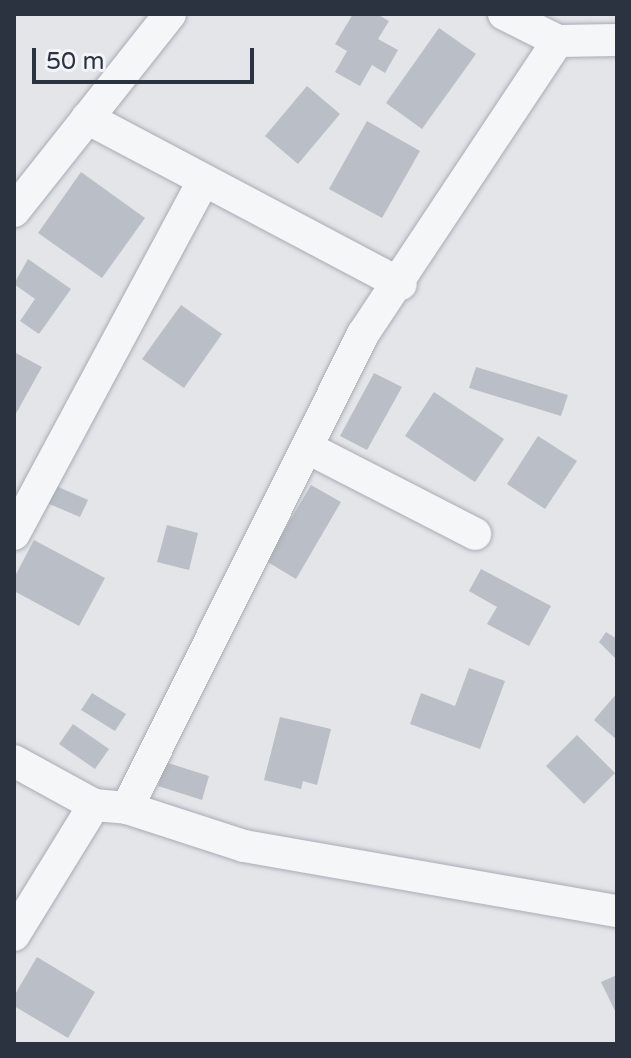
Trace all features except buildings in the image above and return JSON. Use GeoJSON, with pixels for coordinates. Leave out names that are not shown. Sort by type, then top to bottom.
{"type":"FeatureCollection","features":[{"type":"Feature","properties":{"kind":"street"},"geometry":{"type":"LineString","coordinates":[[14,211],[170,14]]}},
{"type":"Feature","properties":{"kind":"street"},"geometry":{"type":"LineString","coordinates":[[504,14],[558,41],[617,40]]}},
{"type":"Feature","properties":{"kind":"street"},"geometry":{"type":"LineString","coordinates":[[127,808],[363,334],[401,284],[558,41]]}},
{"type":"Feature","properties":{"kind":"street"},"geometry":{"type":"LineString","coordinates":[[87,118],[401,284]]}},
{"type":"Feature","properties":{"kind":"street"},"geometry":{"type":"LineString","coordinates":[[14,534],[203,181]]}},
{"type":"Feature","properties":{"kind":"street"},"geometry":{"type":"LineString","coordinates":[[308,448],[475,534]]}},
{"type":"Feature","properties":{"kind":"street"},"geometry":{"type":"LineString","coordinates":[[14,761],[94,805],[127,808],[244,846],[617,911]]}},
{"type":"Feature","properties":{"kind":"street"},"geometry":{"type":"LineString","coordinates":[[14,935],[94,805]]}}]}
